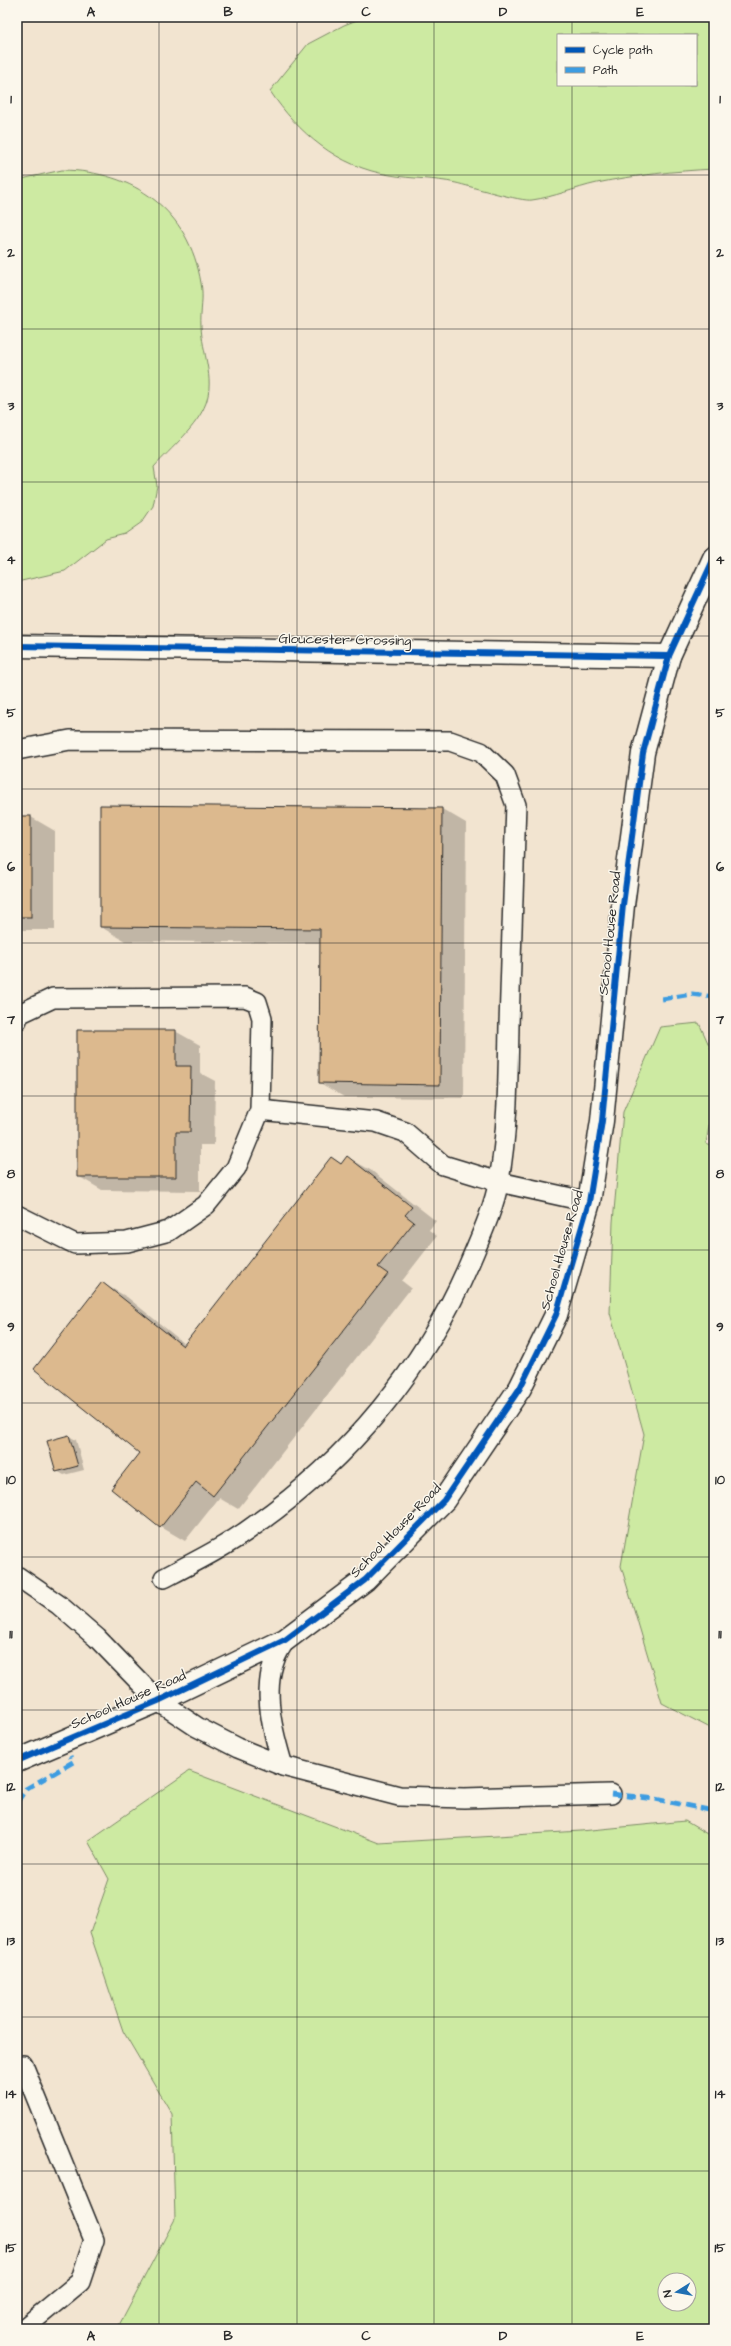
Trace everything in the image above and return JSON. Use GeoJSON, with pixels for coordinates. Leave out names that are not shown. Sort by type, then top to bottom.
{"type":"FeatureCollection","features":[{"type":"Feature","properties":{"kind":"street","name":"School House Road"},"geometry":{"type":"LineString","coordinates":[[17,1761],[158,1701],[285,1640],[366,1580],[444,1500],[520,1388],[556,1315],[589,1202],[602,1122],[623,904],[643,753],[669,656],[714,558]]}},
{"type":"Feature","properties":{"kind":"street","name":"Gloucester Crossing"},"geometry":{"type":"LineString","coordinates":[[18,646],[669,656]]}},
{"type":"Feature","properties":{"kind":"lane"},"geometry":{"type":"LineString","coordinates":[[17,750],[70,740],[450,742],[481,752],[504,775],[516,805],[506,1123],[499,1182],[482,1235],[460,1285],[434,1334],[404,1380],[370,1423],[323,1470],[296,1495],[260,1522],[210,1554],[164,1578]]}},
{"type":"Feature","properties":{"kind":"lane"},"geometry":{"type":"LineString","coordinates":[[17,1020],[19,1014],[53,998],[245,997],[257,1002],[262,1018],[260,1110],[236,1168],[206,1205],[169,1231],[127,1242],[75,1244],[17,1215]]}},
{"type":"Feature","properties":{"kind":"lane"},"geometry":{"type":"LineString","coordinates":[[260,1110],[376,1122],[405,1132],[443,1166],[499,1182],[589,1202]]}},
{"type":"Feature","properties":{"kind":"lane"},"geometry":{"type":"LineString","coordinates":[[17,1576],[59,1605],[97,1638],[158,1701],[197,1727],[238,1748],[283,1766],[399,1796],[464,1798],[611,1794]]}},
{"type":"Feature","properties":{"kind":"lane"},"geometry":{"type":"LineString","coordinates":[[283,1766],[272,1729],[270,1681],[275,1659],[285,1640]]}},
{"type":"Feature","properties":{"kind":"lane"},"geometry":{"type":"LineString","coordinates":[[23,2066],[94,2240],[80,2282],[23,2329]]}},
{"type":"Feature","properties":{"kind":"green space"},"geometry":{"type":"Polygon","coordinates":[[[365,17],[714,17],[714,169],[670,172],[626,178],[597,183],[556,195],[532,200],[507,196],[448,181],[390,175],[371,171],[337,156],[321,146],[293,121],[270,91],[308,44],[344,25],[365,17]]]}},
{"type":"Feature","properties":{"kind":"green space"},"geometry":{"type":"Polygon","coordinates":[[[62,170],[88,172],[112,178],[134,187],[154,200],[171,215],[184,235],[195,257],[201,283],[201,326],[209,375],[208,394],[202,412],[190,429],[154,467],[157,486],[153,506],[142,522],[125,534],[106,539],[65,571],[17,582],[17,180],[62,170]]]}},
{"type":"Feature","properties":{"kind":"green space"},"geometry":{"type":"Polygon","coordinates":[[[699,1023],[714,1056],[714,1096],[706,1144],[714,1147],[714,1730],[662,1703],[621,1566],[644,1434],[610,1313],[613,1222],[623,1112],[660,1027],[699,1023]]]}},
{"type":"Feature","properties":{"kind":"green space"},"geometry":{"type":"Polygon","coordinates":[[[189,1771],[379,1843],[581,1831],[685,1821],[714,1838],[714,2329],[117,2329],[175,2219],[172,2114],[123,2031],[90,1933],[109,1879],[88,1841],[189,1771]]]}},
{"type":"Feature","properties":{"kind":"building"},"geometry":{"type":"Polygon","coordinates":[[[100,805],[442,808],[440,1085],[319,1083],[320,929],[100,927],[100,805]]]}},
{"type":"Feature","properties":{"kind":"building"},"geometry":{"type":"Polygon","coordinates":[[[17,816],[31,816],[31,917],[17,917],[17,816]]]}},
{"type":"Feature","properties":{"kind":"building"},"geometry":{"type":"Polygon","coordinates":[[[77,1030],[176,1030],[176,1066],[191,1066],[190,1132],[176,1132],[176,1177],[77,1177],[77,1030]]]}},
{"type":"Feature","properties":{"kind":"building"},"geometry":{"type":"Polygon","coordinates":[[[347,1156],[412,1207],[405,1215],[414,1222],[378,1267],[388,1274],[213,1496],[196,1482],[160,1528],[111,1489],[139,1453],[34,1369],[102,1282],[183,1346],[331,1157],[341,1164],[347,1156]]]}},
{"type":"Feature","properties":{"kind":"building"},"geometry":{"type":"Polygon","coordinates":[[[69,1435],[78,1466],[56,1472],[47,1441],[69,1435]]]}},
{"type":"Feature","properties":{"kind":"marked path"},"geometry":{"type":"LineString","coordinates":[[662,999],[692,994],[714,997]]}},
{"type":"Feature","properties":{"kind":"marked path"},"geometry":{"type":"LineString","coordinates":[[17,1802],[26,1789],[73,1762],[70,1756]]}},
{"type":"Feature","properties":{"kind":"marked path"},"geometry":{"type":"LineString","coordinates":[[611,1794],[655,1799],[714,1811]]}},
{"type":"Feature","properties":{"kind":"cycle path"},"geometry":{"type":"LineString","coordinates":[[17,1761],[158,1701],[285,1640],[365,1580],[444,1500],[520,1388],[556,1315],[589,1202],[602,1121],[623,905],[643,753],[669,656],[714,558]]}},
{"type":"Feature","properties":{"kind":"cycle path"},"geometry":{"type":"LineString","coordinates":[[17,646],[669,656]]}}]}
